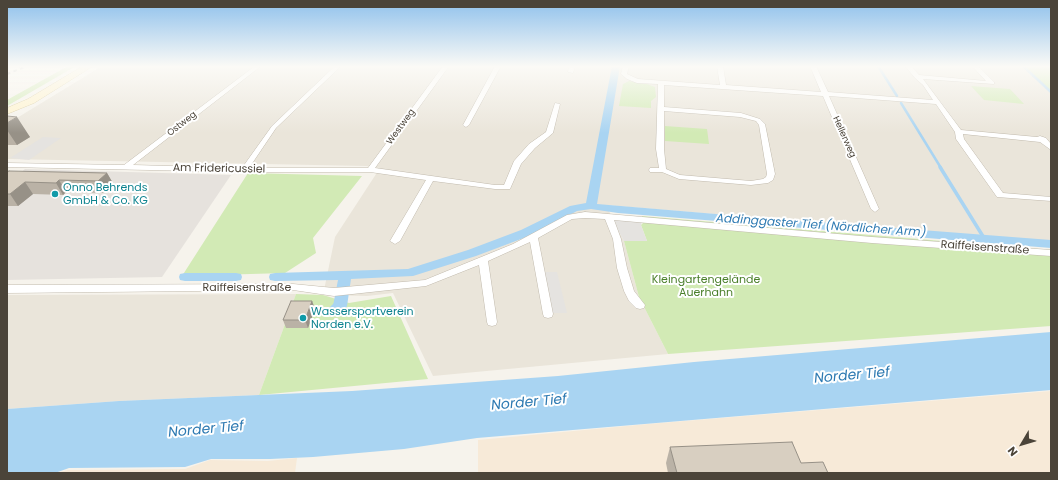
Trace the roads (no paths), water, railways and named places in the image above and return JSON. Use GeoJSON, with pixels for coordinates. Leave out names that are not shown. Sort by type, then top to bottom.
{"type":"FeatureCollection","features":[{"type":"Feature","properties":{"kind":"main road"},"geometry":{"type":"LineString","coordinates":[[7,118],[31,100],[50,88]]}},
{"type":"Feature","properties":{"kind":"main road"},"geometry":{"type":"LineString","coordinates":[[7,111],[31,100]]}},
{"type":"Feature","properties":{"kind":"street","name":"Ostweg"},"geometry":{"type":"LineString","coordinates":[[125,168],[229,88]]}},
{"type":"Feature","properties":{"kind":"street"},"geometry":{"type":"LineString","coordinates":[[244,170],[274,127],[314,88]]}},
{"type":"Feature","properties":{"kind":"street","name":"Westweg"},"geometry":{"type":"LineString","coordinates":[[370,170],[430,88]]}},
{"type":"Feature","properties":{"kind":"street"},"geometry":{"type":"LineString","coordinates":[[466,125],[486,88]]}},
{"type":"Feature","properties":{"kind":"street"},"geometry":{"type":"LineString","coordinates":[[661,88],[660,163],[663,170]]}},
{"type":"Feature","properties":{"kind":"street"},"geometry":{"type":"LineString","coordinates":[[747,88],[938,102]]}},
{"type":"Feature","properties":{"kind":"street","name":"Hellerweg"},"geometry":{"type":"LineString","coordinates":[[823,88],[875,209]]}},
{"type":"Feature","properties":{"kind":"street"},"geometry":{"type":"LineString","coordinates":[[928,88],[959,132],[960,139],[1000,195],[1051,199]]}},
{"type":"Feature","properties":{"kind":"street","name":"Am Fridericussiel"},"geometry":{"type":"LineString","coordinates":[[7,165],[244,170],[370,170],[507,187],[517,163],[532,146],[549,133],[558,104]]}},
{"type":"Feature","properties":{"kind":"street"},"geometry":{"type":"LineString","coordinates":[[653,170],[663,170],[679,177],[751,183],[765,181],[770,178],[771,174],[762,124],[758,120],[741,115],[661,109]]}},
{"type":"Feature","properties":{"kind":"street"},"geometry":{"type":"LineString","coordinates":[[959,132],[1044,140],[1051,148]]}},
{"type":"Feature","properties":{"kind":"street"},"geometry":{"type":"LineString","coordinates":[[395,241],[431,178]]}},
{"type":"Feature","properties":{"kind":"street","name":"Raiffeisenstraße"},"geometry":{"type":"LineString","coordinates":[[7,289],[293,287],[334,292],[426,282],[483,260],[533,237],[570,217],[585,215],[1051,253]]}},
{"type":"Feature","properties":{"kind":"street"},"geometry":{"type":"LineString","coordinates":[[608,217],[617,239],[622,268],[630,291],[633,298],[640,305]]}},
{"type":"Feature","properties":{"kind":"street"},"geometry":{"type":"LineString","coordinates":[[533,237],[548,314]]}},
{"type":"Feature","properties":{"kind":"street"},"geometry":{"type":"LineString","coordinates":[[483,260],[492,322]]}},
{"type":"Feature","properties":{"kind":"water"},"geometry":{"type":"Polygon","coordinates":[[[342,300],[345,303],[344,310],[335,314],[330,313],[329,308],[335,302],[342,300]]]}},
{"type":"Feature","properties":{"kind":"water","name":"Norder Tief"},"geometry":{"type":"Polygon","coordinates":[[[1051,332],[1051,390],[477,438],[404,449],[313,457],[211,459],[185,467],[69,468],[55,473],[7,473],[7,409],[119,401],[352,391],[558,376],[694,362],[1051,332]]]}},
{"type":"Feature","properties":{"kind":"waterway","name":"Addinggaster Tief (Nördlicher Arm)"},"geometry":{"type":"LineString","coordinates":[[591,206],[612,88]]}},
{"type":"Feature","properties":{"kind":"waterway"},"geometry":{"type":"LineString","coordinates":[[892,88],[897,96]]}},
{"type":"Feature","properties":{"kind":"waterway"},"geometry":{"type":"LineString","coordinates":[[1047,88],[1051,92]]}},
{"type":"Feature","properties":{"kind":"waterway"},"geometry":{"type":"LineString","coordinates":[[901,103],[941,168]]}},
{"type":"Feature","properties":{"kind":"waterway"},"geometry":{"type":"LineString","coordinates":[[940,167],[984,238]]}},
{"type":"Feature","properties":{"kind":"waterway","name":"Addinggaster Tief (Nördlicher Arm)"},"geometry":{"type":"LineString","coordinates":[[275,277],[408,273],[472,253],[525,233],[574,208],[591,206]]}},
{"type":"Feature","properties":{"kind":"waterway","name":"Addinggaster Tief (Nördlicher Arm)"},"geometry":{"type":"LineString","coordinates":[[591,206],[618,210],[1051,244]]}},
{"type":"Feature","properties":{"kind":"waterway","name":"Addinggaster Tief (Nördlicher Arm)"},"geometry":{"type":"LineString","coordinates":[[340,306],[345,275]]}},
{"type":"Feature","properties":{"kind":"waterway","name":"Addinggaster Tief (Nördlicher Arm)"},"geometry":{"type":"LineString","coordinates":[[185,277],[236,277]]}},
{"type":"Feature","properties":{"kind":"place","name":"Onno Behrends GmbH & Co. KG"},"geometry":{"type":"Point","coordinates":[55,194]}},
{"type":"Feature","properties":{"kind":"place","name":"Wassersportverein Norden e.V."},"geometry":{"type":"Point","coordinates":[303,318]}},
{"type":"Feature","properties":{"kind":"park label","name":"Kleingartengelände Auerhahn"},"geometry":{"type":"Point","coordinates":[706,286]}}]}
